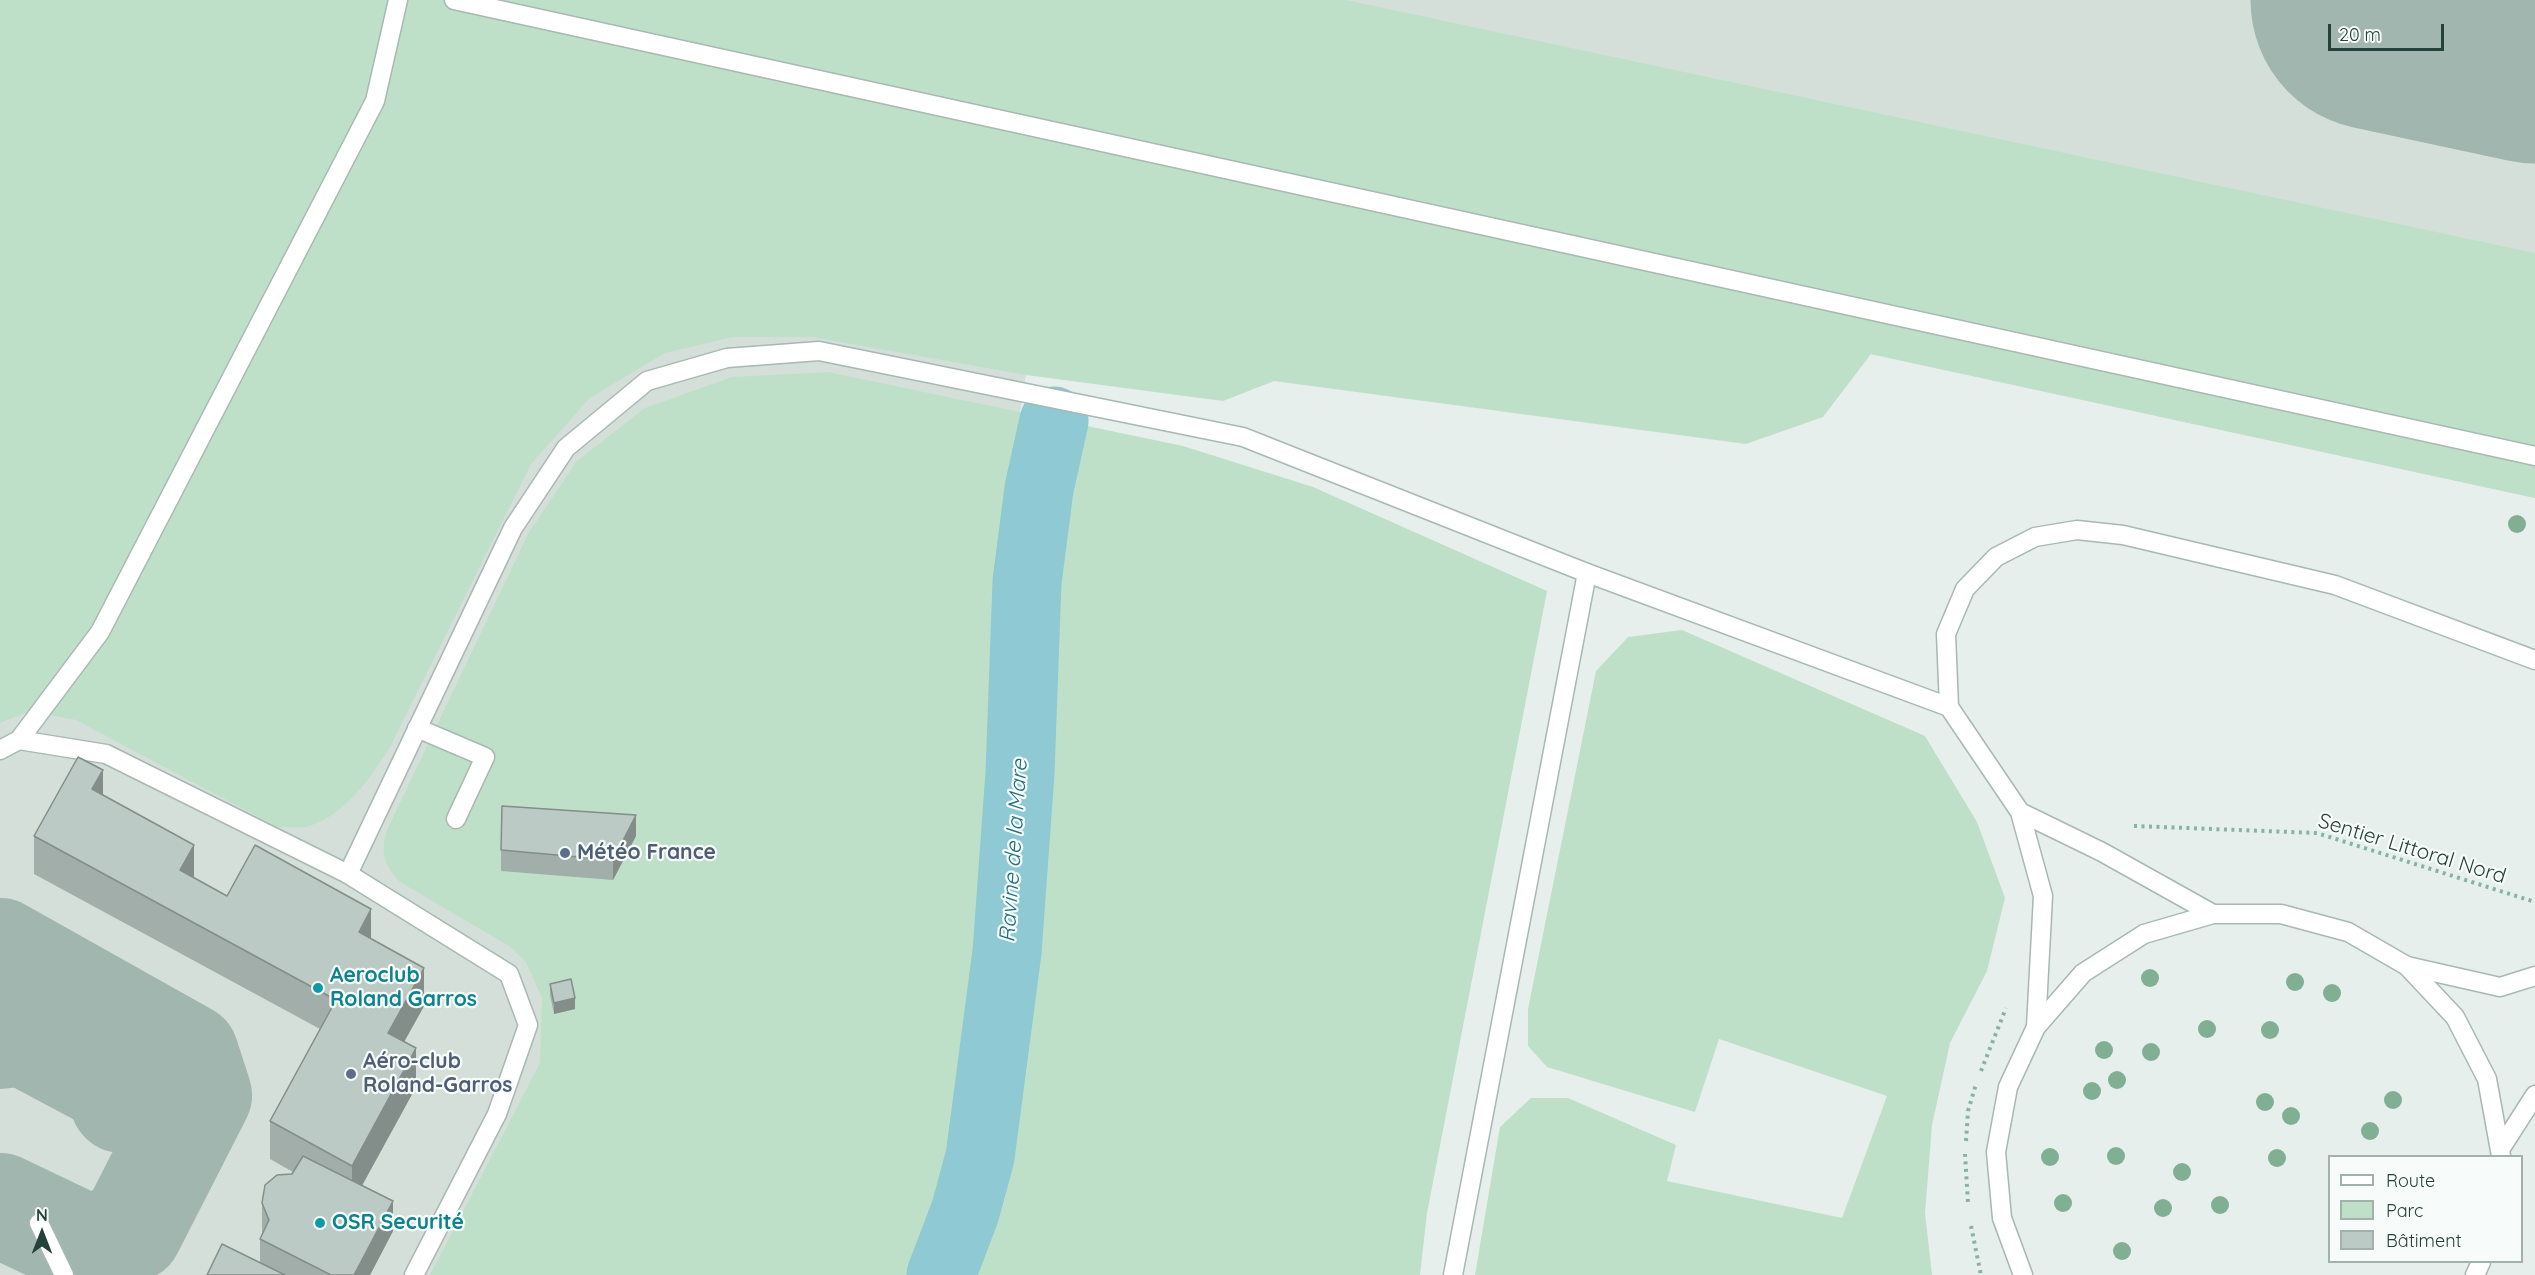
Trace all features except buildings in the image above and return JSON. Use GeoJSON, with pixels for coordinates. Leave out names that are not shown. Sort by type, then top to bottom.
{"type":"FeatureCollection","features":[{"type":"Feature","properties":{"kind":"street"},"geometry":{"type":"LineString","coordinates":[[0,750],[19,740],[100,632],[375,101],[398,0]]}},
{"type":"Feature","properties":{"kind":"street"},"geometry":{"type":"LineString","coordinates":[[454,0],[2535,456]]}},
{"type":"Feature","properties":{"kind":"street"},"geometry":{"type":"LineString","coordinates":[[348,874],[513,528],[567,448],[647,381],[727,358],[819,351],[1243,437],[1587,573],[1949,707]]}},
{"type":"Feature","properties":{"kind":"street"},"geometry":{"type":"LineString","coordinates":[[2036,1027],[2043,896],[2020,812],[1949,707],[1946,634],[1965,589],[1996,557],[2035,537],[2077,530],[2123,535],[2335,585],[2535,660]]}},
{"type":"Feature","properties":{"kind":"street"},"geometry":{"type":"LineString","coordinates":[[1453,1275],[1587,573]]}},
{"type":"Feature","properties":{"kind":"street"},"geometry":{"type":"LineString","coordinates":[[417,728],[485,757],[456,819]]}},
{"type":"Feature","properties":{"kind":"street"},"geometry":{"type":"LineString","coordinates":[[19,740],[106,754],[348,874],[509,974],[528,1025],[497,1114],[414,1275]]}},
{"type":"Feature","properties":{"kind":"street"},"geometry":{"type":"LineString","coordinates":[[2020,812],[2102,852],[2213,914]]}},
{"type":"Feature","properties":{"kind":"street"},"geometry":{"type":"LineString","coordinates":[[2023,1275],[2002,1218],[1996,1152],[2008,1088],[2036,1027],[2083,973],[2144,934],[2213,914],[2281,914],[2348,932],[2407,966],[2455,1017],[2487,1079],[2501,1152]]}},
{"type":"Feature","properties":{"kind":"street"},"geometry":{"type":"LineString","coordinates":[[2407,966],[2500,987],[2535,976]]}},
{"type":"Feature","properties":{"kind":"street"},"geometry":{"type":"LineString","coordinates":[[2501,1152],[2535,1095]]}},
{"type":"Feature","properties":{"kind":"street"},"geometry":{"type":"LineString","coordinates":[[39,1223],[63,1275]]}},
{"type":"Feature","properties":{"kind":"path","name":"Sentier Littoral Nord"},"geometry":{"type":"LineString","coordinates":[[2134,826],[2317,833],[2535,902]]}},
{"type":"Feature","properties":{"kind":"shaded area"},"geometry":{"type":"Polygon","coordinates":[[[0,0],[2535,0],[2535,498],[1274,225],[1026,375],[883,1275],[0,1275],[0,0]]]}},
{"type":"Feature","properties":{"kind":"green space"},"geometry":{"type":"Polygon","coordinates":[[[0,0],[1346,0],[2535,253],[2535,498],[1871,354],[1823,417],[1746,444],[1274,381],[1223,401],[1026,375],[812,337],[733,337],[665,353],[590,398],[531,464],[389,749],[373,772],[346,804],[323,820],[306,827],[277,827],[76,720],[30,711],[0,723],[0,0]]]}},
{"type":"Feature","properties":{"kind":"green space"},"geometry":{"type":"Polygon","coordinates":[[[828,372],[1183,446],[1313,487],[1547,591],[1427,1213],[1420,1275],[430,1275],[540,1063],[542,998],[526,962],[509,946],[400,882],[390,870],[385,858],[384,845],[387,830],[528,534],[577,461],[645,408],[732,377],[828,372]]]}},
{"type":"Feature","properties":{"kind":"green space"},"geometry":{"type":"Polygon","coordinates":[[[1682,630],[1925,736],[1977,822],[2005,898],[1987,971],[1950,1043],[1932,1125],[1925,1213],[1932,1275],[1475,1275],[1500,1127],[1531,1098],[1568,1098],[1676,1145],[1667,1181],[1842,1218],[1887,1096],[1719,1039],[1695,1112],[1547,1067],[1528,1046],[1528,1009],[1596,671],[1628,637],[1682,630]]]}},
{"type":"Feature","properties":{"kind":"waterway","name":"Ravine de la Mare"},"geometry":{"type":"LineString","coordinates":[[941,1275],[965,1212],[980,1157],[1007,952],[1020,773],[1027,582],[1039,489],[1054,421]]}},
{"type":"Feature","properties":{"kind":"taxiway"},"geometry":{"type":"LineString","coordinates":[[0,950],[187,1055],[200,1095],[131,1230],[90,1248],[0,1205]]}},
{"type":"Feature","properties":{"kind":"taxiway"},"geometry":{"type":"LineString","coordinates":[[0,1037],[24,1034],[118,1084],[122,1101]]}},
{"type":"Feature","properties":{"kind":"runway"},"geometry":{"type":"LineString","coordinates":[[2381,0],[2535,33]]}},
{"type":"Feature","properties":{"kind":"place","name":"Météo France"},"geometry":{"type":"Point","coordinates":[565,853]}},
{"type":"Feature","properties":{"kind":"place","name":"Aeroclub Roland Garros"},"geometry":{"type":"Point","coordinates":[318,988]}},
{"type":"Feature","properties":{"kind":"place","name":"Aéro-club Roland-Garros"},"geometry":{"type":"Point","coordinates":[351,1074]}},
{"type":"Feature","properties":{"kind":"place","name":"OSR Securité"},"geometry":{"type":"Point","coordinates":[320,1223]}}]}
